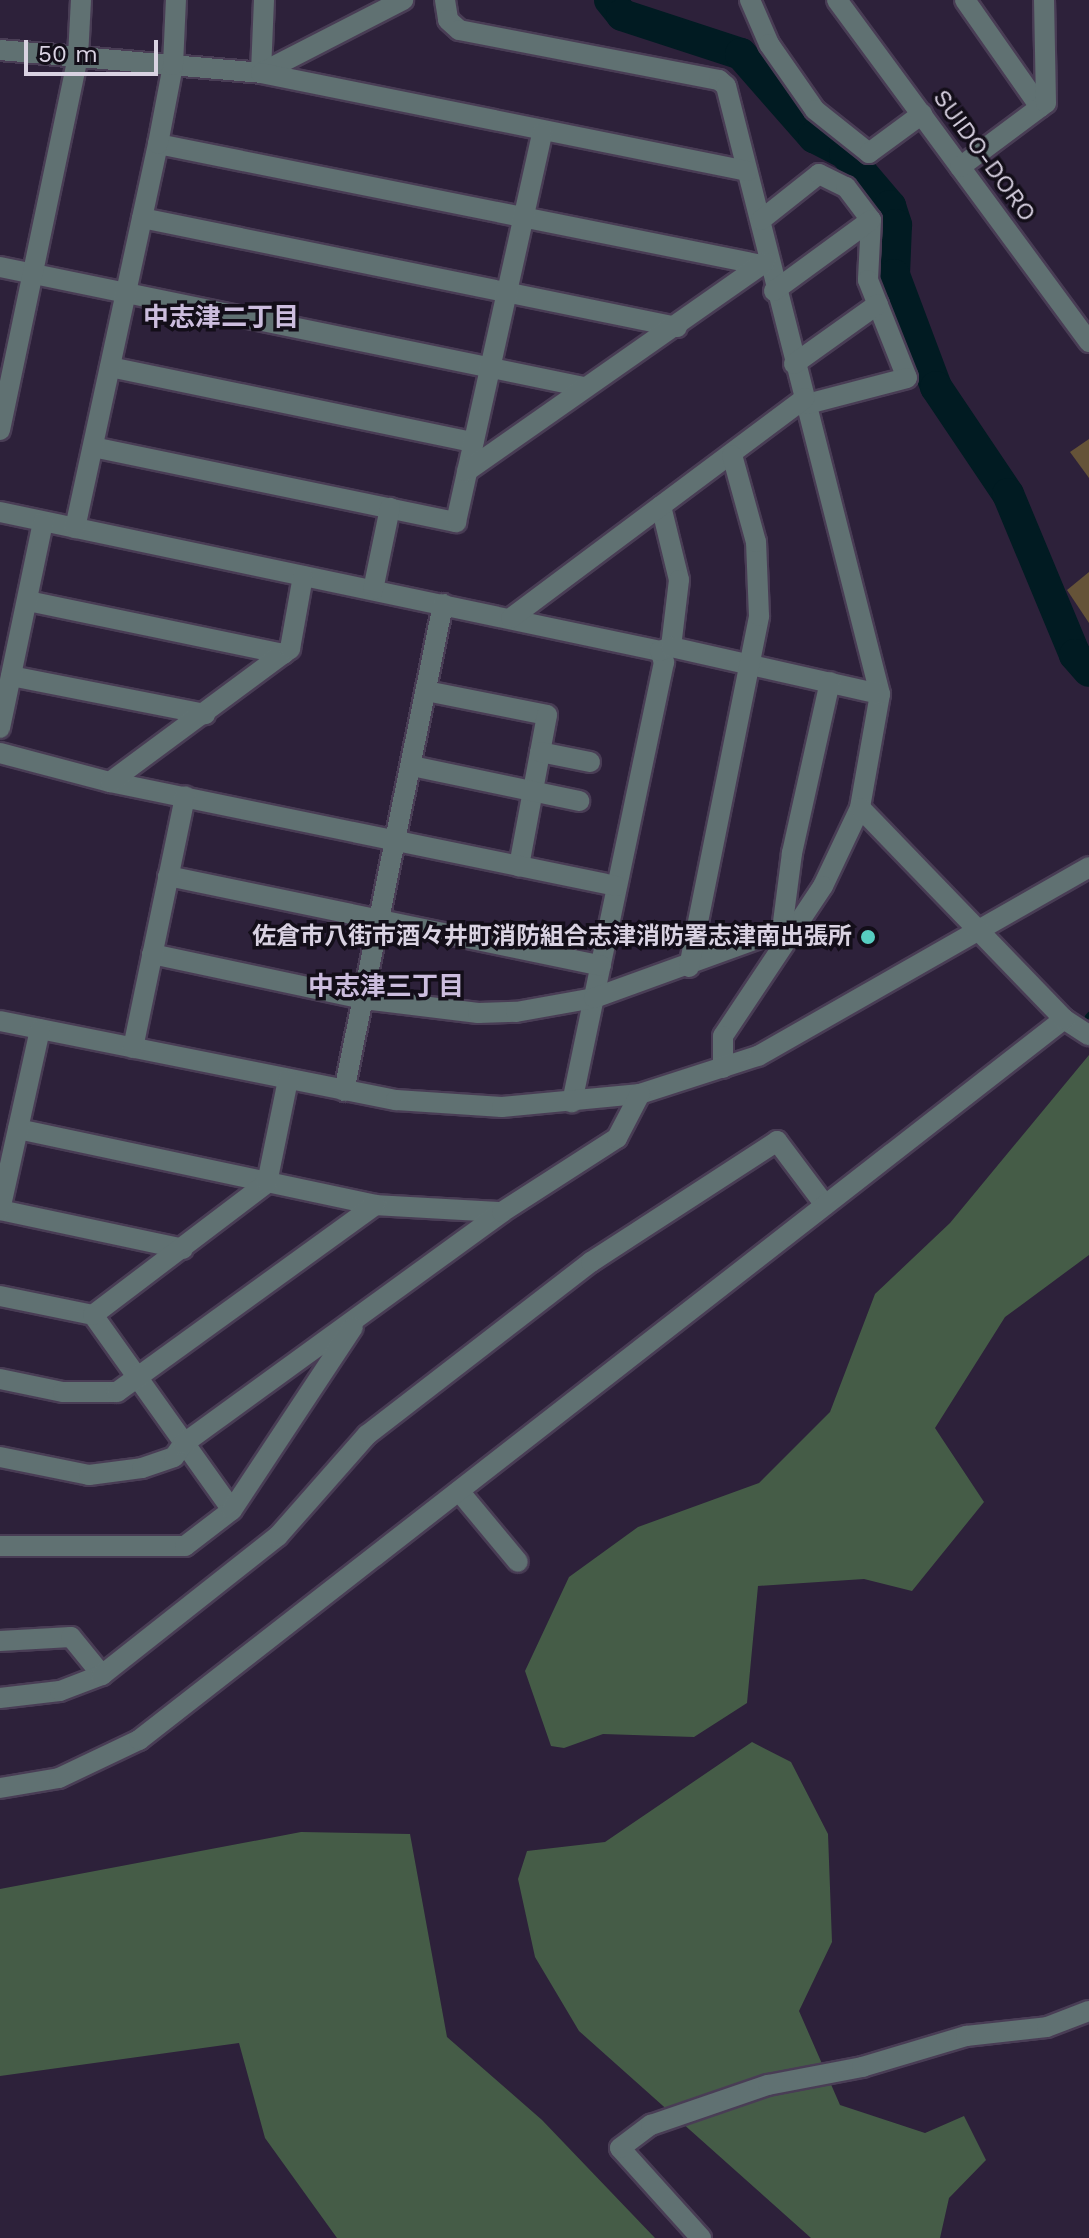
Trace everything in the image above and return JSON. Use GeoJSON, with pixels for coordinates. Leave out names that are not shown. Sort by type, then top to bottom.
{"type":"FeatureCollection","features":[{"type":"Feature","properties":{"kind":"street"},"geometry":{"type":"LineString","coordinates":[[0,430],[35,275],[78,57],[81,0]]}},
{"type":"Feature","properties":{"kind":"street"},"geometry":{"type":"LineString","coordinates":[[75,528],[158,144],[173,65],[176,0]]}},
{"type":"Feature","properties":{"kind":"street"},"geometry":{"type":"LineString","coordinates":[[261,73],[264,0]]}},
{"type":"Feature","properties":{"kind":"street"},"geometry":{"type":"LineString","coordinates":[[261,73],[403,0]]}},
{"type":"Feature","properties":{"kind":"street"},"geometry":{"type":"LineString","coordinates":[[445,0],[448,20],[459,30],[719,80],[726,86],[761,220],[764,263],[806,401],[880,694],[860,808],[723,1036],[723,1068]]}},
{"type":"Feature","properties":{"kind":"street"},"geometry":{"type":"LineString","coordinates":[[750,0],[769,44],[815,110],[869,153],[922,114]]}},
{"type":"Feature","properties":{"kind":"street","name":"SUIDO-DORO"},"geometry":{"type":"LineString","coordinates":[[837,0],[1089,342]]}},
{"type":"Feature","properties":{"kind":"street"},"geometry":{"type":"LineString","coordinates":[[965,0],[1040,107]]}},
{"type":"Feature","properties":{"kind":"street"},"geometry":{"type":"LineString","coordinates":[[960,167],[1046,103],[1044,0]]}},
{"type":"Feature","properties":{"kind":"street"},"geometry":{"type":"LineString","coordinates":[[0,50],[261,73],[542,133],[747,171]]}},
{"type":"Feature","properties":{"kind":"street"},"geometry":{"type":"LineString","coordinates":[[93,447],[456,522],[542,133]]}},
{"type":"Feature","properties":{"kind":"street"},"geometry":{"type":"LineString","coordinates":[[158,144],[764,263]]}},
{"type":"Feature","properties":{"kind":"street"},"geometry":{"type":"LineString","coordinates":[[511,618],[806,401],[907,378],[868,280],[871,220],[846,187],[819,174],[761,220]]}},
{"type":"Feature","properties":{"kind":"street"},"geometry":{"type":"LineString","coordinates":[[142,218],[677,327]]}},
{"type":"Feature","properties":{"kind":"street"},"geometry":{"type":"LineString","coordinates":[[774,291],[871,220]]}},
{"type":"Feature","properties":{"kind":"street"},"geometry":{"type":"LineString","coordinates":[[467,471],[584,387],[677,327],[764,263]]}},
{"type":"Feature","properties":{"kind":"street"},"geometry":{"type":"LineString","coordinates":[[0,267],[584,387]]}},
{"type":"Feature","properties":{"kind":"street"},"geometry":{"type":"LineString","coordinates":[[794,364],[878,304]]}},
{"type":"Feature","properties":{"kind":"street"},"geometry":{"type":"LineString","coordinates":[[110,367],[473,442]]}},
{"type":"Feature","properties":{"kind":"street"},"geometry":{"type":"LineString","coordinates":[[689,967],[750,665],[760,579],[756,542],[732,455]]}},
{"type":"Feature","properties":{"kind":"street"},"geometry":{"type":"LineString","coordinates":[[572,1103],[679,580],[661,506]]}},
{"type":"Feature","properties":{"kind":"street"},"geometry":{"type":"LineString","coordinates":[[373,590],[390,508]]}},
{"type":"Feature","properties":{"kind":"street"},"geometry":{"type":"LineString","coordinates":[[0,512],[880,694]]}},
{"type":"Feature","properties":{"kind":"street"},"geometry":{"type":"LineString","coordinates":[[0,728],[43,522]]}},
{"type":"Feature","properties":{"kind":"street"},"geometry":{"type":"LineString","coordinates":[[110,782],[290,649],[303,576]]}},
{"type":"Feature","properties":{"kind":"street"},"geometry":{"type":"LineString","coordinates":[[28,601],[284,654]]}},
{"type":"Feature","properties":{"kind":"street"},"geometry":{"type":"LineString","coordinates":[[344,1091],[443,604]]}},
{"type":"Feature","properties":{"kind":"street"},"geometry":{"type":"LineString","coordinates":[[11,676],[205,714]]}},
{"type":"Feature","properties":{"kind":"street"},"geometry":{"type":"LineString","coordinates":[[789,929],[792,853],[830,682]]}},
{"type":"Feature","properties":{"kind":"street"},"geometry":{"type":"LineString","coordinates":[[426,691],[547,715],[519,866]]}},
{"type":"Feature","properties":{"kind":"street"},"geometry":{"type":"LineString","coordinates":[[540,752],[590,762]]}},
{"type":"Feature","properties":{"kind":"street"},"geometry":{"type":"LineString","coordinates":[[0,753],[110,782],[616,886]]}},
{"type":"Feature","properties":{"kind":"street"},"geometry":{"type":"LineString","coordinates":[[412,766],[579,801]]}},
{"type":"Feature","properties":{"kind":"street"},"geometry":{"type":"LineString","coordinates":[[133,1048],[185,796]]}},
{"type":"Feature","properties":{"kind":"street"},"geometry":{"type":"LineString","coordinates":[[860,808],[1064,1019],[1089,1035]]}},
{"type":"Feature","properties":{"kind":"street"},"geometry":{"type":"LineString","coordinates":[[0,1021],[344,1091],[470,1107],[572,1103],[640,1094],[758,1056],[1089,867]]}},
{"type":"Feature","properties":{"kind":"street"},"geometry":{"type":"LineString","coordinates":[[168,876],[601,966]]}},
{"type":"Feature","properties":{"kind":"street"},"geometry":{"type":"LineString","coordinates":[[152,954],[364,999],[478,1013],[594,998],[689,967],[789,929]]}},
{"type":"Feature","properties":{"kind":"street"},"geometry":{"type":"LineString","coordinates":[[0,1788],[59,1778],[139,1740],[1064,1019]]}},
{"type":"Feature","properties":{"kind":"street"},"geometry":{"type":"LineString","coordinates":[[40,1029],[0,1210],[183,1249]]}},
{"type":"Feature","properties":{"kind":"street"},"geometry":{"type":"LineString","coordinates":[[93,1315],[267,1183],[288,1080]]}},
{"type":"Feature","properties":{"kind":"street"},"geometry":{"type":"LineString","coordinates":[[0,1457],[89,1475],[157,1464],[174,1457],[183,1444],[502,1212],[617,1138],[640,1094]]}},
{"type":"Feature","properties":{"kind":"street"},"geometry":{"type":"LineString","coordinates":[[18,1129],[375,1205],[502,1212]]}},
{"type":"Feature","properties":{"kind":"street"},"geometry":{"type":"LineString","coordinates":[[0,1698],[60,1691],[102,1675],[278,1536],[367,1435],[591,1262],[777,1141],[825,1205]]}},
{"type":"Feature","properties":{"kind":"street"},"geometry":{"type":"LineString","coordinates":[[0,1379],[77,1392],[117,1392],[138,1381],[375,1205]]}},
{"type":"Feature","properties":{"kind":"street"},"geometry":{"type":"LineString","coordinates":[[0,1296],[93,1315],[232,1510]]}},
{"type":"Feature","properties":{"kind":"street"},"geometry":{"type":"LineString","coordinates":[[0,1546],[185,1546],[232,1510],[359,1318]]}},
{"type":"Feature","properties":{"kind":"street"},"geometry":{"type":"LineString","coordinates":[[459,1491],[518,1562]]}},
{"type":"Feature","properties":{"kind":"street"},"geometry":{"type":"LineString","coordinates":[[0,1641],[71,1637],[102,1675]]}},
{"type":"Feature","properties":{"kind":"street"},"geometry":{"type":"LineString","coordinates":[[701,2238],[620,2148],[651,2125],[768,2085],[862,2067],[966,2036],[1047,2027],[1089,2011]]}},
{"type":"Feature","properties":{"kind":"green space"},"geometry":{"type":"Polygon","coordinates":[[[1089,1055],[1089,1255],[1005,1317],[935,1428],[984,1502],[912,1591],[864,1579],[758,1586],[747,1703],[694,1737],[603,1734],[564,1748],[551,1746],[525,1671],[569,1577],[638,1527],[759,1483],[830,1412],[875,1294],[950,1223],[1089,1055]]]}},
{"type":"Feature","properties":{"kind":"green space"},"geometry":{"type":"Polygon","coordinates":[[[752,1742],[791,1762],[828,1834],[832,1942],[799,2011],[840,2105],[925,2133],[964,2116],[986,2160],[949,2198],[940,2238],[811,2238],[579,2031],[535,1957],[518,1879],[527,1851],[605,1842],[752,1742]]]}},
{"type":"Feature","properties":{"kind":"green space"},"geometry":{"type":"Polygon","coordinates":[[[301,1832],[410,1834],[447,2037],[542,2120],[655,2238],[337,2238],[265,2138],[239,2043],[0,2076],[0,1889],[301,1832]]]}},
{"type":"Feature","properties":{"kind":"building"},"geometry":{"type":"Polygon","coordinates":[[[1089,439],[1089,478],[1070,452],[1089,439]]]}},
{"type":"Feature","properties":{"kind":"building"},"geometry":{"type":"Polygon","coordinates":[[[1089,572],[1089,623],[1067,590],[1089,572]]]}},
{"type":"Feature","properties":{"kind":"waterway"},"geometry":{"type":"LineString","coordinates":[[610,0],[622,15],[741,54],[814,137],[845,153],[890,206],[896,225],[894,275],[936,387],[1008,494],[1075,655],[1089,671]]}},
{"type":"Feature","properties":{"kind":"place","name":"佐倉市八街市酒々井町消防組合志津消防署志津南出張所"},"geometry":{"type":"Point","coordinates":[868,937]}},
{"type":"Feature","properties":{"kind":"district","name":"中志津二丁目"},"geometry":{"type":"Point","coordinates":[221,318]}},
{"type":"Feature","properties":{"kind":"district","name":"中志津三丁目"},"geometry":{"type":"Point","coordinates":[386,987]}}]}
